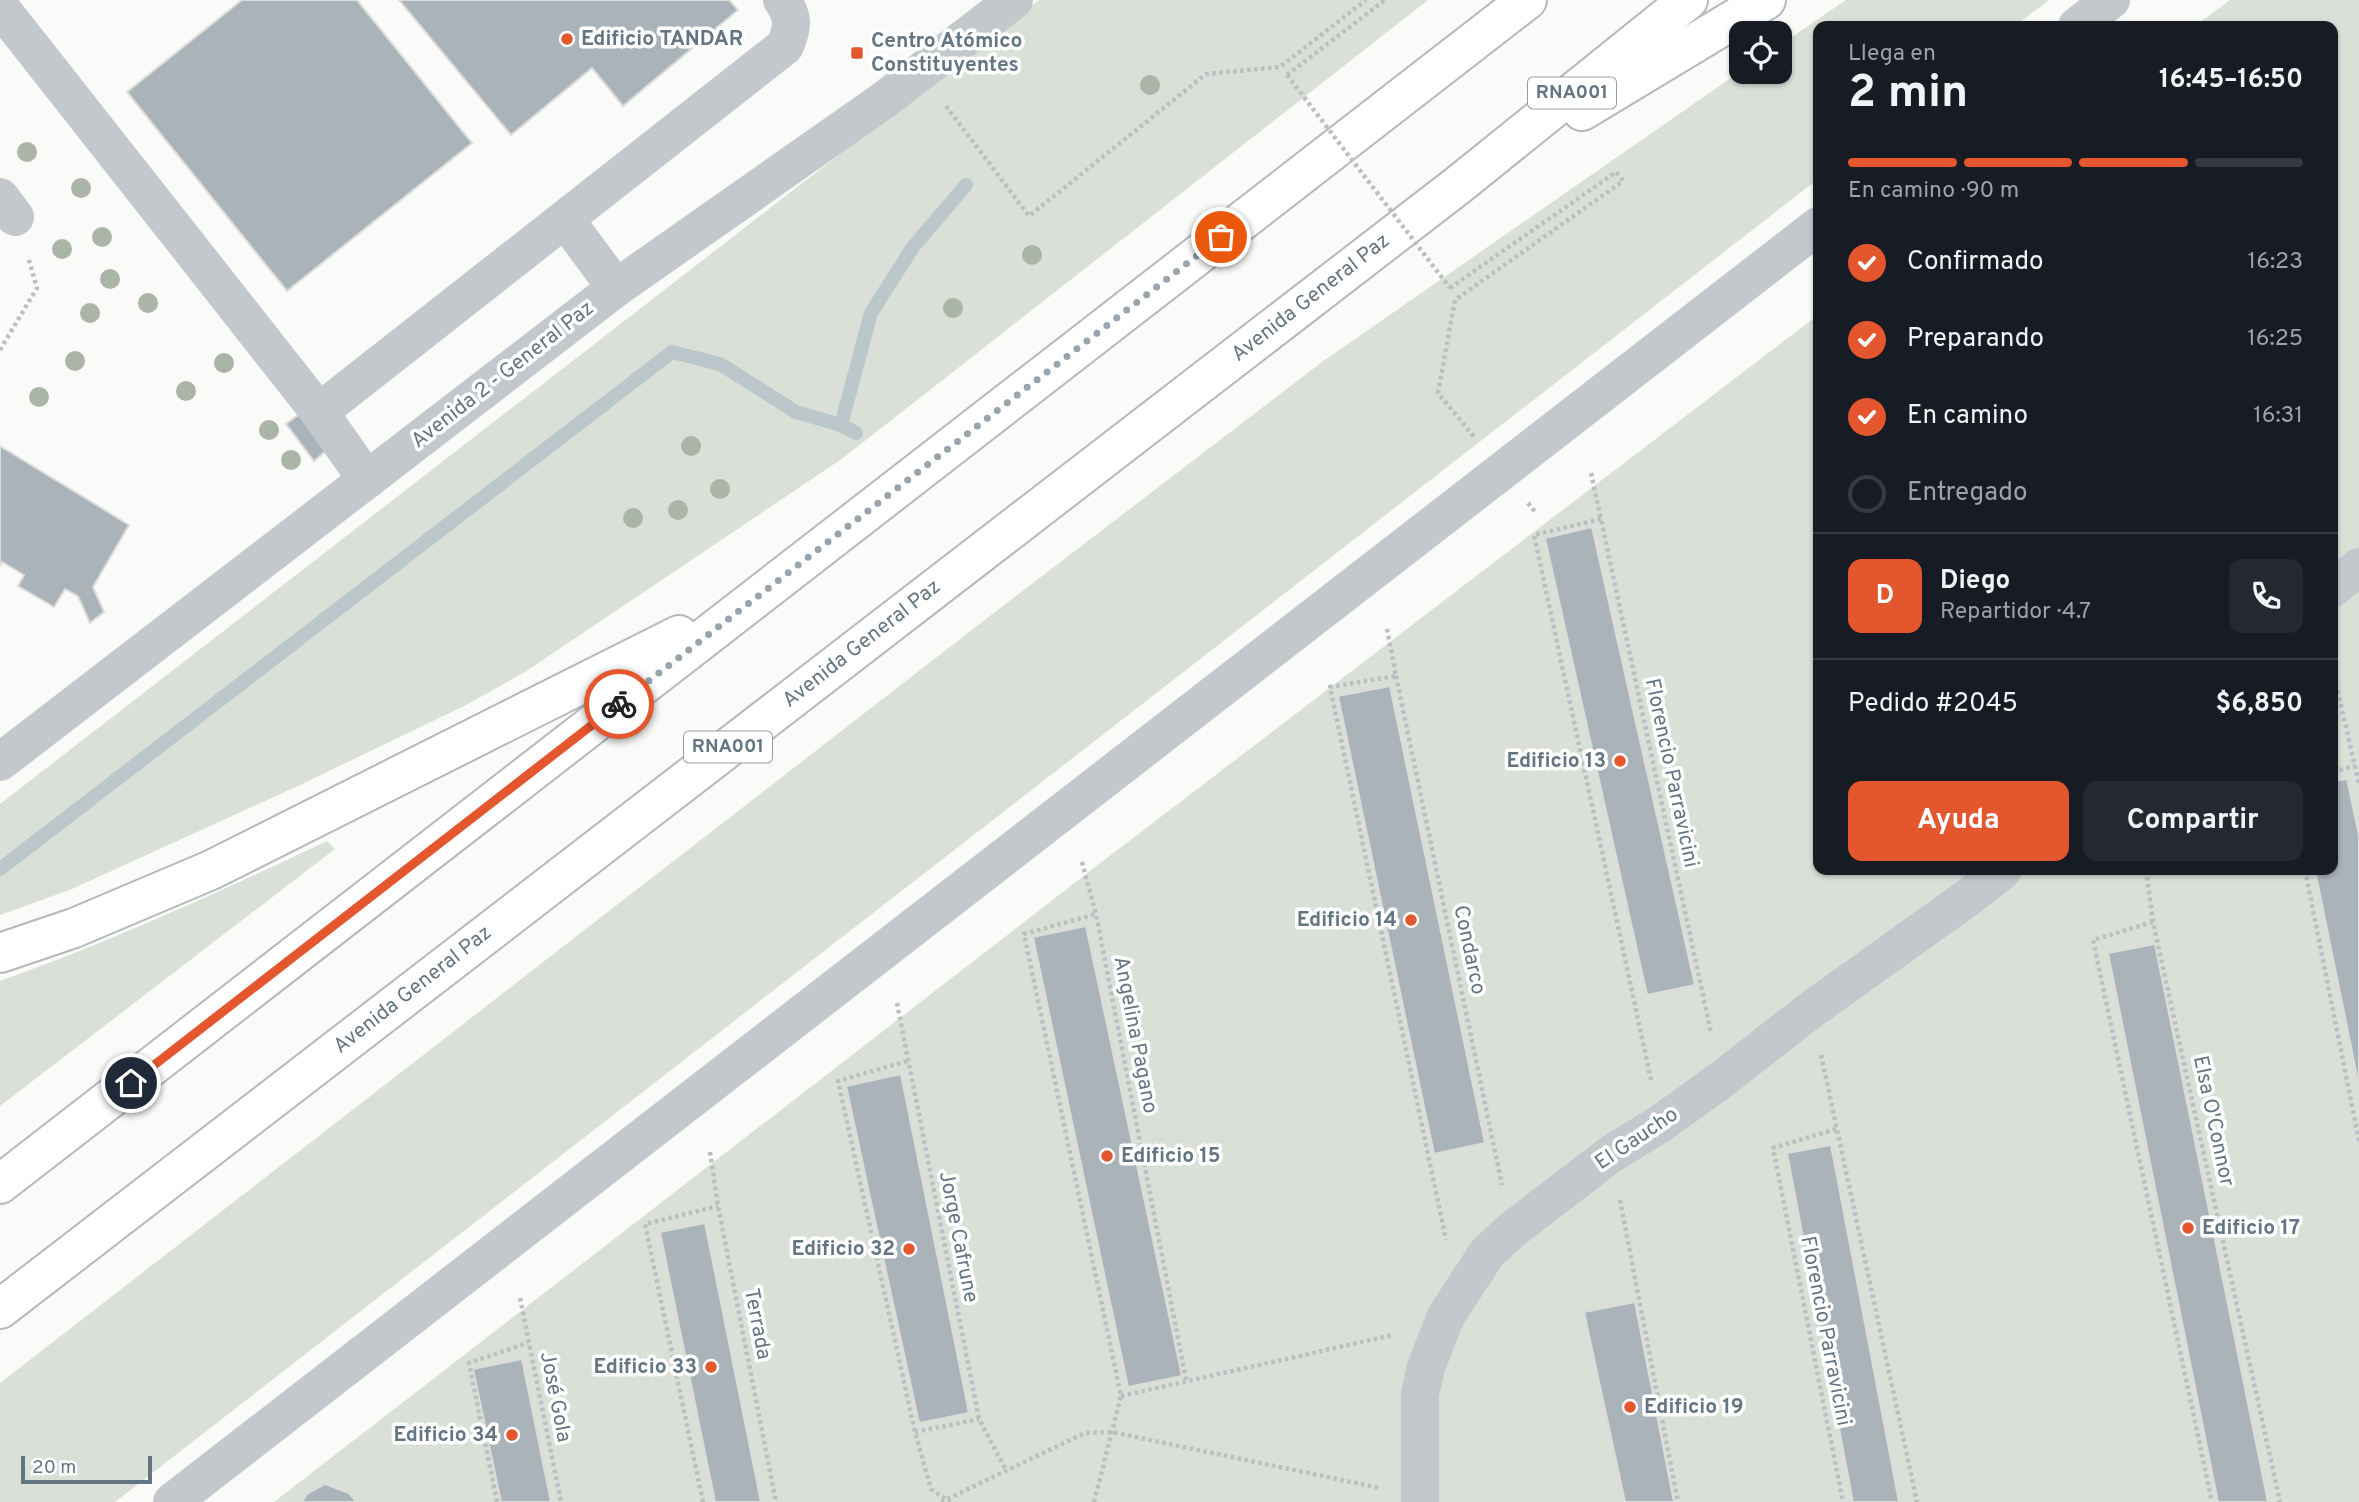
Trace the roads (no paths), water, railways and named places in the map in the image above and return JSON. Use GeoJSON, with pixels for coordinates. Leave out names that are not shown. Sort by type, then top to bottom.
{"type":"FeatureCollection","features":[{"type":"Feature","properties":{"kind":"highway"},"geometry":{"type":"LineString","coordinates":[[0,1184],[1527,0]]}},
{"type":"Feature","properties":{"kind":"highway","name":"Avenida General Paz"},"geometry":{"type":"LineString","coordinates":[[0,1309],[1457,186],[1688,0]]}},
{"type":"Feature","properties":{"kind":"highway"},"geometry":{"type":"LineString","coordinates":[[1457,186],[1766,0]]}},
{"type":"Feature","properties":{"kind":"highway"},"geometry":{"type":"LineString","coordinates":[[0,953],[74,928],[211,870],[762,593]]}},
{"type":"Feature","properties":{"kind":"street"},"geometry":{"type":"LineString","coordinates":[[319,412],[785,46],[792,29],[791,13],[782,0]]}},
{"type":"Feature","properties":{"kind":"street"},"geometry":{"type":"LineString","coordinates":[[2084,21],[2111,0]]}},
{"type":"Feature","properties":{"kind":"street","name":"Avenida 2 - General Paz"},"geometry":{"type":"LineString","coordinates":[[0,762],[616,288],[884,100],[1007,3]]}},
{"type":"Feature","properties":{"kind":"street"},"geometry":{"type":"LineString","coordinates":[[0,7],[319,412],[367,480]]}},
{"type":"Feature","properties":{"kind":"street"},"geometry":{"type":"LineString","coordinates":[[565,219],[616,288]]}},
{"type":"Feature","properties":{"kind":"street"},"geometry":{"type":"LineString","coordinates":[[172,1502],[1813,230]]}},
{"type":"Feature","properties":{"kind":"street"},"geometry":{"type":"LineString","coordinates":[[2338,584],[2359,567]]}},
{"type":"Feature","properties":{"kind":"street","name":"El Gaucho"},"geometry":{"type":"LineString","coordinates":[[1420,1499],[1420,1394],[1426,1367],[1437,1337],[1458,1295],[1487,1253],[1512,1230],[1611,1154],[1660,1124],[1721,1080],[1812,1009],[1997,875]]}},
{"type":"Feature","properties":{"kind":"waterway"},"geometry":{"type":"LineString","coordinates":[[841,425],[871,313],[913,247],[966,185]]}},
{"type":"Feature","properties":{"kind":"waterway"},"geometry":{"type":"LineString","coordinates":[[0,869],[672,352],[720,364],[796,412],[841,425],[856,433]]}},
{"type":"Feature","properties":{"kind":"place","name":"Edificio TANDAR"},"geometry":{"type":"Point","coordinates":[567,39]}},
{"type":"Feature","properties":{"kind":"place","name":"Centro Atómico Constituyentes"},"geometry":{"type":"Point","coordinates":[857,53]}},
{"type":"Feature","properties":{"kind":"place","name":"Edificio 13"},"geometry":{"type":"Point","coordinates":[1620,761]}},
{"type":"Feature","properties":{"kind":"place","name":"Edificio 14"},"geometry":{"type":"Point","coordinates":[1411,920]}},
{"type":"Feature","properties":{"kind":"place","name":"Edificio 15"},"geometry":{"type":"Point","coordinates":[1107,1156]}},
{"type":"Feature","properties":{"kind":"place","name":"Edificio 17"},"geometry":{"type":"Point","coordinates":[2188,1228]}},
{"type":"Feature","properties":{"kind":"place","name":"Edificio 32"},"geometry":{"type":"Point","coordinates":[909,1249]}},
{"type":"Feature","properties":{"kind":"place","name":"Edificio 33"},"geometry":{"type":"Point","coordinates":[711,1367]}},
{"type":"Feature","properties":{"kind":"place","name":"Edificio 19"},"geometry":{"type":"Point","coordinates":[1630,1407]}},
{"type":"Feature","properties":{"kind":"place","name":"Edificio 34"},"geometry":{"type":"Point","coordinates":[512,1435]}}]}
